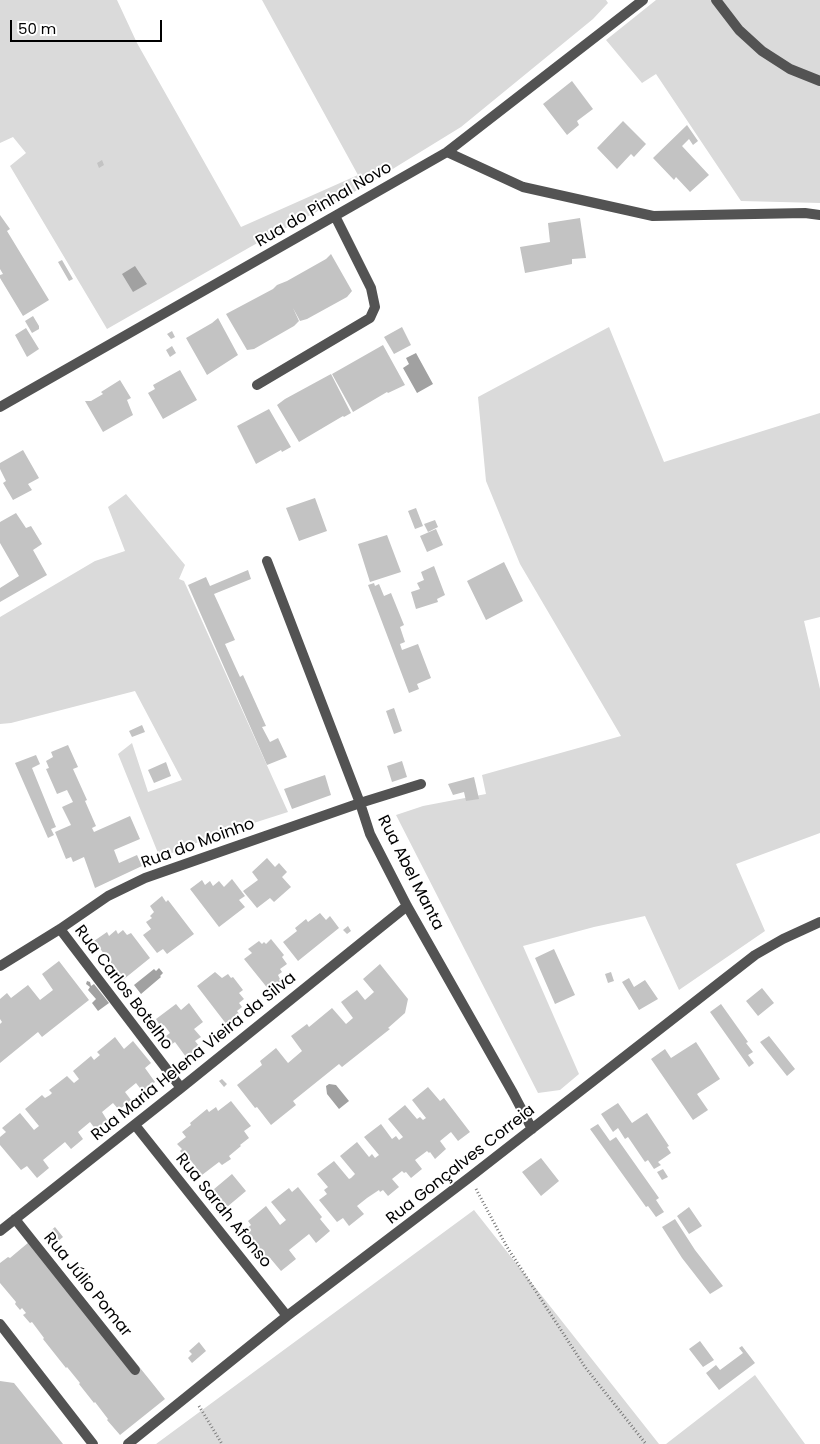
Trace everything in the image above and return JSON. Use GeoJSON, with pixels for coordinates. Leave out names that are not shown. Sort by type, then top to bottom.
{"type":"FeatureCollection","features":[{"type":"Feature","properties":{"kind":"street","name":"Rua do Pinhal Novo"},"geometry":{"type":"LineString","coordinates":[[0,407],[447,152],[643,0]]}},
{"type":"Feature","properties":{"kind":"street"},"geometry":{"type":"LineString","coordinates":[[716,0],[739,30],[762,51],[790,69],[820,81]]}},
{"type":"Feature","properties":{"kind":"street"},"geometry":{"type":"LineString","coordinates":[[447,152],[523,187],[653,216],[806,213],[820,215]]}},
{"type":"Feature","properties":{"kind":"street"},"geometry":{"type":"LineString","coordinates":[[257,385],[370,318],[375,307],[372,288],[335,216]]}},
{"type":"Feature","properties":{"kind":"street","name":"Rua Abel Manta"},"geometry":{"type":"LineString","coordinates":[[267,561],[360,803],[370,834],[407,906],[532,1129]]}},
{"type":"Feature","properties":{"kind":"street","name":"Rua do Moinho"},"geometry":{"type":"LineString","coordinates":[[0,966],[60,930],[108,896],[145,878],[360,803],[421,784]]}},
{"type":"Feature","properties":{"kind":"street","name":"Rua Maria Helena Vieira da Silva"},"geometry":{"type":"LineString","coordinates":[[0,1231],[407,906]]}},
{"type":"Feature","properties":{"kind":"street","name":"Rua Gonçalves Correia"},"geometry":{"type":"LineString","coordinates":[[128,1444],[287,1316],[470,1177],[755,955],[783,939],[820,922]]}},
{"type":"Feature","properties":{"kind":"street","name":"Rua Carlos Botelho"},"geometry":{"type":"LineString","coordinates":[[60,930],[181,1088]]}},
{"type":"Feature","properties":{"kind":"street","name":"Rua Sarah Afonso"},"geometry":{"type":"LineString","coordinates":[[134,1125],[287,1316]]}},
{"type":"Feature","properties":{"kind":"street","name":"Rua Júlio Pomar"},"geometry":{"type":"LineString","coordinates":[[15,1219],[135,1370]]}},
{"type":"Feature","properties":{"kind":"street"},"geometry":{"type":"LineString","coordinates":[[0,1324],[93,1444]]}},
{"type":"Feature","properties":{"kind":"path"},"geometry":{"type":"LineString","coordinates":[[470,1177],[507,1247],[585,1367],[646,1444]]}},
{"type":"Feature","properties":{"kind":"path"},"geometry":{"type":"LineString","coordinates":[[191,1394],[222,1444]]}},
{"type":"Feature","properties":{"kind":"shaded area"},"geometry":{"type":"Polygon","coordinates":[[[0,0],[117,0],[137,43],[241,227],[358,175],[262,0],[606,0],[608,3],[593,19],[461,127],[365,186],[252,246],[107,329],[10,166],[26,153],[13,137],[0,143],[0,0]]]}},
{"type":"Feature","properties":{"kind":"shaded area"},"geometry":{"type":"Polygon","coordinates":[[[656,0],[820,0],[820,203],[741,201],[656,74],[642,83],[606,40],[656,0]]]}},
{"type":"Feature","properties":{"kind":"shaded area"},"geometry":{"type":"Polygon","coordinates":[[[135,266],[147,284],[133,292],[122,274],[135,266]]]}},
{"type":"Feature","properties":{"kind":"shaded area"},"geometry":{"type":"Polygon","coordinates":[[[609,327],[664,462],[820,413],[820,617],[804,621],[820,689],[820,833],[736,864],[765,931],[679,990],[645,916],[523,946],[579,1074],[560,1090],[538,1093],[396,815],[423,806],[486,794],[482,775],[621,736],[520,564],[486,481],[478,397],[609,327]]]}},
{"type":"Feature","properties":{"kind":"shaded area"},"geometry":{"type":"Polygon","coordinates":[[[416,353],[433,384],[417,393],[403,368],[409,364],[406,358],[416,353]]]}},
{"type":"Feature","properties":{"kind":"shaded area"},"geometry":{"type":"Polygon","coordinates":[[[126,494],[185,565],[179,579],[184,581],[288,812],[213,836],[160,858],[118,754],[132,743],[148,792],[182,780],[135,691],[11,723],[0,724],[0,617],[95,561],[125,551],[108,507],[126,494]]]}},
{"type":"Feature","properties":{"kind":"shaded area"},"geometry":{"type":"Polygon","coordinates":[[[159,968],[163,973],[161,977],[141,994],[134,985],[154,969],[156,971],[159,968]]]}},
{"type":"Feature","properties":{"kind":"shaded area"},"geometry":{"type":"Polygon","coordinates":[[[87,981],[90,982],[91,986],[94,984],[109,1003],[98,1011],[92,1003],[96,999],[88,990],[90,987],[86,984],[87,981]]]}},
{"type":"Feature","properties":{"kind":"shaded area"},"geometry":{"type":"Polygon","coordinates":[[[329,1084],[336,1085],[349,1101],[339,1109],[327,1094],[326,1086],[329,1084]]]}},
{"type":"Feature","properties":{"kind":"shaded area"},"geometry":{"type":"Polygon","coordinates":[[[474,1210],[659,1444],[156,1444],[474,1210]]]}},
{"type":"Feature","properties":{"kind":"shaded area"},"geometry":{"type":"Polygon","coordinates":[[[755,1375],[805,1444],[666,1444],[755,1375]]]}},
{"type":"Feature","properties":{"kind":"building"},"geometry":{"type":"Polygon","coordinates":[[[572,81],[593,109],[577,121],[579,125],[567,135],[543,104],[572,81]]]}},
{"type":"Feature","properties":{"kind":"building"},"geometry":{"type":"Polygon","coordinates":[[[623,121],[646,144],[634,157],[631,154],[617,169],[597,148],[623,121]]]}},
{"type":"Feature","properties":{"kind":"building"},"geometry":{"type":"Polygon","coordinates":[[[687,125],[698,141],[693,145],[689,139],[682,146],[709,175],[690,192],[676,177],[674,180],[653,158],[687,125]]]}},
{"type":"Feature","properties":{"kind":"building"},"geometry":{"type":"Polygon","coordinates":[[[102,160],[104,165],[99,168],[97,163],[102,160]]]}},
{"type":"Feature","properties":{"kind":"building"},"geometry":{"type":"Polygon","coordinates":[[[0,215],[10,229],[7,231],[49,300],[23,316],[0,278],[0,275],[3,274],[0,269],[0,215]]]}},
{"type":"Feature","properties":{"kind":"building"},"geometry":{"type":"Polygon","coordinates":[[[580,218],[586,258],[572,259],[572,264],[525,273],[520,247],[550,242],[548,223],[580,218]]]}},
{"type":"Feature","properties":{"kind":"building"},"geometry":{"type":"Polygon","coordinates":[[[331,254],[352,291],[347,297],[300,321],[293,308],[299,321],[294,326],[254,349],[247,350],[226,314],[326,259],[331,254]]]}},
{"type":"Feature","properties":{"kind":"building"},"geometry":{"type":"Polygon","coordinates":[[[62,260],[73,279],[69,281],[58,262],[62,260]]]}},
{"type":"Feature","properties":{"kind":"building"},"geometry":{"type":"Polygon","coordinates":[[[33,316],[39,329],[32,333],[25,321],[33,316]]]}},
{"type":"Feature","properties":{"kind":"building"},"geometry":{"type":"Polygon","coordinates":[[[218,318],[238,355],[207,375],[186,338],[218,318]]]}},
{"type":"Feature","properties":{"kind":"building"},"geometry":{"type":"Polygon","coordinates":[[[402,327],[411,345],[394,354],[384,337],[402,327]]]}},
{"type":"Feature","properties":{"kind":"building"},"geometry":{"type":"Polygon","coordinates":[[[26,328],[39,349],[27,357],[15,335],[26,328]]]}},
{"type":"Feature","properties":{"kind":"building"},"geometry":{"type":"Polygon","coordinates":[[[172,331],[175,337],[171,339],[167,334],[172,331]]]}},
{"type":"Feature","properties":{"kind":"building"},"geometry":{"type":"Polygon","coordinates":[[[383,345],[405,385],[387,392],[353,412],[332,374],[383,345]]]}},
{"type":"Feature","properties":{"kind":"building"},"geometry":{"type":"Polygon","coordinates":[[[172,346],[176,353],[170,357],[166,350],[172,346]]]}},
{"type":"Feature","properties":{"kind":"building"},"geometry":{"type":"Polygon","coordinates":[[[180,370],[197,400],[163,419],[148,393],[155,389],[153,385],[180,370]]]}},
{"type":"Feature","properties":{"kind":"building"},"geometry":{"type":"Polygon","coordinates":[[[331,374],[351,413],[299,442],[277,405],[331,374]]]}},
{"type":"Feature","properties":{"kind":"building"},"geometry":{"type":"Polygon","coordinates":[[[120,380],[131,398],[127,400],[133,415],[103,432],[85,401],[91,401],[103,394],[101,392],[120,380]]]}},
{"type":"Feature","properties":{"kind":"building"},"geometry":{"type":"Polygon","coordinates":[[[269,409],[291,447],[282,452],[281,450],[256,464],[237,426],[269,409]]]}},
{"type":"Feature","properties":{"kind":"building"},"geometry":{"type":"Polygon","coordinates":[[[23,450],[39,478],[28,484],[32,490],[13,500],[3,483],[6,481],[0,469],[0,463],[23,450]]]}},
{"type":"Feature","properties":{"kind":"building"},"geometry":{"type":"Polygon","coordinates":[[[315,498],[327,531],[299,541],[286,508],[315,498]]]}},
{"type":"Feature","properties":{"kind":"building"},"geometry":{"type":"Polygon","coordinates":[[[416,508],[423,526],[415,529],[408,511],[416,508]]]}},
{"type":"Feature","properties":{"kind":"building"},"geometry":{"type":"Polygon","coordinates":[[[16,513],[26,528],[31,526],[42,544],[33,550],[47,575],[0,602],[0,588],[19,576],[0,543],[0,522],[16,513]]]}},
{"type":"Feature","properties":{"kind":"building"},"geometry":{"type":"Polygon","coordinates":[[[435,520],[438,527],[428,532],[424,524],[435,520]]]}},
{"type":"Feature","properties":{"kind":"building"},"geometry":{"type":"Polygon","coordinates":[[[436,529],[443,545],[427,552],[420,536],[436,529]]]}},
{"type":"Feature","properties":{"kind":"building"},"geometry":{"type":"Polygon","coordinates":[[[387,535],[401,572],[370,582],[358,544],[387,535]]]}},
{"type":"Feature","properties":{"kind":"building"},"geometry":{"type":"Polygon","coordinates":[[[504,562],[523,601],[486,620],[467,581],[504,562]]]}},
{"type":"Feature","properties":{"kind":"building"},"geometry":{"type":"Polygon","coordinates":[[[434,566],[445,595],[437,599],[438,602],[416,609],[411,592],[420,589],[417,583],[424,580],[421,572],[434,566]]]}},
{"type":"Feature","properties":{"kind":"building"},"geometry":{"type":"Polygon","coordinates":[[[248,570],[251,579],[214,594],[235,640],[225,644],[240,677],[243,675],[266,726],[262,727],[270,742],[278,738],[287,757],[267,765],[188,585],[206,577],[210,586],[248,570]]]}},
{"type":"Feature","properties":{"kind":"building"},"geometry":{"type":"Polygon","coordinates":[[[374,583],[375,586],[379,584],[384,596],[391,593],[404,625],[400,627],[405,642],[400,644],[402,650],[418,644],[431,678],[417,684],[419,689],[409,693],[368,585],[374,583]]]}},
{"type":"Feature","properties":{"kind":"building"},"geometry":{"type":"Polygon","coordinates":[[[394,708],[402,731],[394,734],[386,711],[394,708]]]}},
{"type":"Feature","properties":{"kind":"building"},"geometry":{"type":"Polygon","coordinates":[[[142,725],[145,732],[132,737],[129,731],[142,725]]]}},
{"type":"Feature","properties":{"kind":"building"},"geometry":{"type":"Polygon","coordinates":[[[68,745],[78,767],[73,769],[96,826],[92,828],[94,832],[130,816],[140,839],[114,850],[119,863],[137,855],[142,866],[95,888],[84,857],[73,862],[71,857],[66,859],[55,832],[71,825],[62,807],[73,802],[67,790],[57,794],[46,769],[49,768],[46,761],[53,757],[51,752],[68,745]]]}},
{"type":"Feature","properties":{"kind":"building"},"geometry":{"type":"Polygon","coordinates":[[[36,755],[40,764],[32,768],[56,827],[51,829],[54,835],[48,838],[15,763],[36,755]]]}},
{"type":"Feature","properties":{"kind":"building"},"geometry":{"type":"Polygon","coordinates":[[[402,761],[407,777],[392,782],[387,766],[402,761]]]}},
{"type":"Feature","properties":{"kind":"building"},"geometry":{"type":"Polygon","coordinates":[[[166,762],[171,776],[154,783],[148,770],[166,762]]]}},
{"type":"Feature","properties":{"kind":"building"},"geometry":{"type":"Polygon","coordinates":[[[325,775],[331,795],[292,809],[284,789],[325,775]]]}},
{"type":"Feature","properties":{"kind":"building"},"geometry":{"type":"Polygon","coordinates":[[[474,777],[479,799],[466,801],[464,792],[453,795],[448,784],[474,777]]]}},
{"type":"Feature","properties":{"kind":"building"},"geometry":{"type":"Polygon","coordinates":[[[267,858],[275,867],[279,863],[287,872],[282,877],[291,887],[274,902],[270,898],[257,908],[243,891],[258,880],[252,872],[267,858]]]}},
{"type":"Feature","properties":{"kind":"building"},"geometry":{"type":"Polygon","coordinates":[[[232,879],[245,896],[239,900],[245,907],[219,927],[190,889],[202,880],[205,885],[210,881],[213,886],[219,881],[224,887],[232,879]]]}},
{"type":"Feature","properties":{"kind":"building"},"geometry":{"type":"Polygon","coordinates":[[[162,896],[166,902],[168,900],[194,934],[167,954],[163,949],[157,953],[143,935],[151,929],[146,922],[152,918],[150,916],[154,912],[150,906],[162,896]]]}},
{"type":"Feature","properties":{"kind":"building"},"geometry":{"type":"Polygon","coordinates":[[[320,913],[326,920],[330,916],[339,928],[298,961],[283,942],[297,931],[295,928],[306,919],[308,922],[320,913]]]}},
{"type":"Feature","properties":{"kind":"building"},"geometry":{"type":"Polygon","coordinates":[[[348,926],[351,931],[347,934],[343,930],[348,926]]]}},
{"type":"Feature","properties":{"kind":"building"},"geometry":{"type":"Polygon","coordinates":[[[116,930],[118,934],[123,930],[127,935],[131,933],[150,958],[124,979],[94,941],[107,932],[109,936],[116,930]]]}},
{"type":"Feature","properties":{"kind":"building"},"geometry":{"type":"Polygon","coordinates":[[[271,939],[284,955],[282,957],[287,964],[280,969],[282,972],[278,975],[281,981],[269,990],[244,959],[252,953],[248,949],[259,941],[262,944],[264,942],[266,944],[271,939]]]}},
{"type":"Feature","properties":{"kind":"building"},"geometry":{"type":"Polygon","coordinates":[[[554,949],[575,995],[555,1004],[535,958],[554,949]]]}},
{"type":"Feature","properties":{"kind":"building"},"geometry":{"type":"Polygon","coordinates":[[[59,961],[89,1000],[42,1037],[38,1032],[0,1063],[0,1024],[2,1022],[0,1019],[0,999],[7,993],[11,998],[28,985],[40,1000],[53,990],[42,974],[59,961]]]}},
{"type":"Feature","properties":{"kind":"building"},"geometry":{"type":"Polygon","coordinates":[[[380,964],[408,999],[405,1013],[388,1028],[390,1029],[342,1067],[339,1064],[293,1101],[296,1105],[271,1125],[237,1085],[262,1065],[260,1061],[276,1048],[288,1063],[302,1051],[291,1036],[307,1024],[309,1027],[332,1008],[346,1024],[353,1018],[341,1002],[357,990],[365,1000],[374,992],[363,979],[380,964]]]}},
{"type":"Feature","properties":{"kind":"building"},"geometry":{"type":"Polygon","coordinates":[[[215,972],[222,978],[228,974],[231,978],[233,977],[243,990],[239,993],[244,999],[239,1003],[242,1007],[237,1011],[240,1015],[227,1025],[197,986],[215,972]]]}},
{"type":"Feature","properties":{"kind":"building"},"geometry":{"type":"Polygon","coordinates":[[[611,972],[614,981],[608,983],[605,974],[611,972]]]}},
{"type":"Feature","properties":{"kind":"building"},"geometry":{"type":"Polygon","coordinates":[[[629,978],[634,987],[645,980],[658,999],[639,1010],[622,982],[629,978]]]}},
{"type":"Feature","properties":{"kind":"building"},"geometry":{"type":"Polygon","coordinates":[[[762,988],[774,1003],[758,1016],[746,1001],[762,988]]]}},
{"type":"Feature","properties":{"kind":"building"},"geometry":{"type":"Polygon","coordinates":[[[189,1003],[203,1022],[194,1029],[201,1037],[195,1041],[200,1047],[186,1057],[175,1042],[172,1044],[166,1036],[170,1033],[164,1025],[161,1027],[156,1019],[176,1004],[181,1010],[189,1003]]]}},
{"type":"Feature","properties":{"kind":"building"},"geometry":{"type":"Polygon","coordinates":[[[721,1004],[753,1052],[748,1055],[754,1063],[749,1067],[710,1012],[721,1004]]]}},
{"type":"Feature","properties":{"kind":"building"},"geometry":{"type":"Polygon","coordinates":[[[769,1036],[795,1069],[787,1076],[760,1042],[769,1036]]]}},
{"type":"Feature","properties":{"kind":"building"},"geometry":{"type":"Polygon","coordinates":[[[115,1037],[124,1049],[133,1041],[151,1063],[145,1068],[155,1082],[143,1092],[136,1083],[125,1092],[131,1100],[119,1110],[113,1103],[102,1112],[107,1120],[96,1130],[90,1122],[78,1132],[83,1139],[71,1149],[65,1142],[43,1160],[49,1168],[37,1178],[27,1166],[21,1170],[0,1145],[0,1137],[6,1132],[2,1128],[20,1113],[34,1130],[39,1126],[25,1109],[42,1095],[45,1098],[50,1095],[52,1093],[49,1090],[67,1076],[74,1083],[79,1079],[73,1071],[91,1056],[94,1060],[100,1055],[97,1052],[115,1037]]]}},
{"type":"Feature","properties":{"kind":"building"},"geometry":{"type":"Polygon","coordinates":[[[696,1042],[720,1079],[697,1094],[708,1110],[693,1120],[651,1059],[665,1049],[671,1058],[696,1042]]]}},
{"type":"Feature","properties":{"kind":"building"},"geometry":{"type":"Polygon","coordinates":[[[222,1079],[227,1084],[224,1087],[219,1081],[222,1079]]]}},
{"type":"Feature","properties":{"kind":"building"},"geometry":{"type":"Polygon","coordinates":[[[428,1087],[440,1101],[444,1098],[470,1132],[458,1141],[451,1132],[440,1141],[446,1149],[435,1159],[427,1151],[415,1160],[422,1169],[411,1178],[406,1172],[402,1171],[392,1179],[399,1187],[388,1196],[383,1190],[380,1192],[379,1190],[357,1206],[364,1214],[349,1226],[343,1218],[337,1222],[319,1200],[327,1194],[324,1190],[328,1187],[317,1174],[334,1161],[349,1179],[351,1178],[355,1174],[340,1156],[357,1142],[369,1157],[372,1154],[375,1158],[379,1155],[364,1137],[381,1124],[392,1139],[396,1136],[399,1140],[403,1137],[388,1119],[405,1105],[417,1119],[420,1117],[423,1120],[426,1118],[412,1100],[428,1087]]]}},
{"type":"Feature","properties":{"kind":"building"},"geometry":{"type":"Polygon","coordinates":[[[231,1101],[251,1126],[244,1131],[249,1138],[229,1156],[231,1159],[222,1165],[219,1162],[202,1175],[192,1162],[190,1164],[177,1144],[186,1137],[182,1132],[207,1109],[209,1112],[216,1107],[218,1111],[231,1101]]]}},
{"type":"Feature","properties":{"kind":"building"},"geometry":{"type":"Polygon","coordinates":[[[618,1103],[632,1123],[647,1113],[669,1146],[667,1147],[671,1153],[658,1162],[661,1165],[654,1169],[648,1160],[645,1162],[628,1137],[625,1139],[618,1128],[613,1132],[601,1114],[618,1103]]]}},
{"type":"Feature","properties":{"kind":"building"},"geometry":{"type":"Polygon","coordinates":[[[598,1124],[610,1141],[616,1137],[659,1198],[656,1200],[664,1212],[656,1217],[648,1206],[646,1207],[590,1129],[598,1124]]]}},
{"type":"Feature","properties":{"kind":"building"},"geometry":{"type":"Polygon","coordinates":[[[541,1158],[559,1181],[541,1196],[522,1172],[541,1158]]]}},
{"type":"Feature","properties":{"kind":"building"},"geometry":{"type":"Polygon","coordinates":[[[663,1169],[668,1177],[662,1180],[657,1172],[663,1169]]]}},
{"type":"Feature","properties":{"kind":"building"},"geometry":{"type":"Polygon","coordinates":[[[232,1174],[246,1191],[221,1212],[207,1195],[232,1174]]]}},
{"type":"Feature","properties":{"kind":"building"},"geometry":{"type":"Polygon","coordinates":[[[298,1187],[322,1217],[320,1219],[330,1231],[316,1243],[309,1234],[289,1250],[296,1259],[281,1271],[270,1258],[268,1260],[244,1231],[251,1225],[248,1221],[266,1206],[280,1225],[286,1220],[271,1202],[289,1188],[292,1192],[298,1187]]]}},
{"type":"Feature","properties":{"kind":"building"},"geometry":{"type":"Polygon","coordinates":[[[689,1207],[702,1226],[689,1234],[677,1216],[689,1207]]]}},
{"type":"Feature","properties":{"kind":"building"},"geometry":{"type":"Polygon","coordinates":[[[675,1219],[695,1250],[723,1286],[710,1294],[682,1258],[662,1227],[675,1219]]]}},
{"type":"Feature","properties":{"kind":"building"},"geometry":{"type":"Polygon","coordinates":[[[55,1227],[63,1237],[56,1243],[48,1233],[55,1227]]]}},
{"type":"Feature","properties":{"kind":"building"},"geometry":{"type":"Polygon","coordinates":[[[35,1237],[165,1399],[120,1435],[43,1339],[32,1322],[30,1323],[23,1315],[26,1313],[22,1308],[20,1310],[15,1304],[16,1302],[0,1283],[0,1263],[8,1257],[10,1258],[35,1237]]]}},
{"type":"Feature","properties":{"kind":"building"},"geometry":{"type":"Polygon","coordinates":[[[700,1341],[714,1360],[703,1367],[689,1349],[700,1341]]]}},
{"type":"Feature","properties":{"kind":"building"},"geometry":{"type":"Polygon","coordinates":[[[199,1342],[206,1351],[192,1363],[188,1358],[192,1354],[189,1351],[199,1342]]]}},
{"type":"Feature","properties":{"kind":"building"},"geometry":{"type":"Polygon","coordinates":[[[742,1346],[755,1363],[719,1390],[706,1373],[716,1365],[720,1370],[743,1353],[739,1348],[742,1346]]]}},
{"type":"Feature","properties":{"kind":"building"},"geometry":{"type":"Polygon","coordinates":[[[0,1381],[14,1383],[63,1444],[0,1444],[0,1381]]]}}]}
